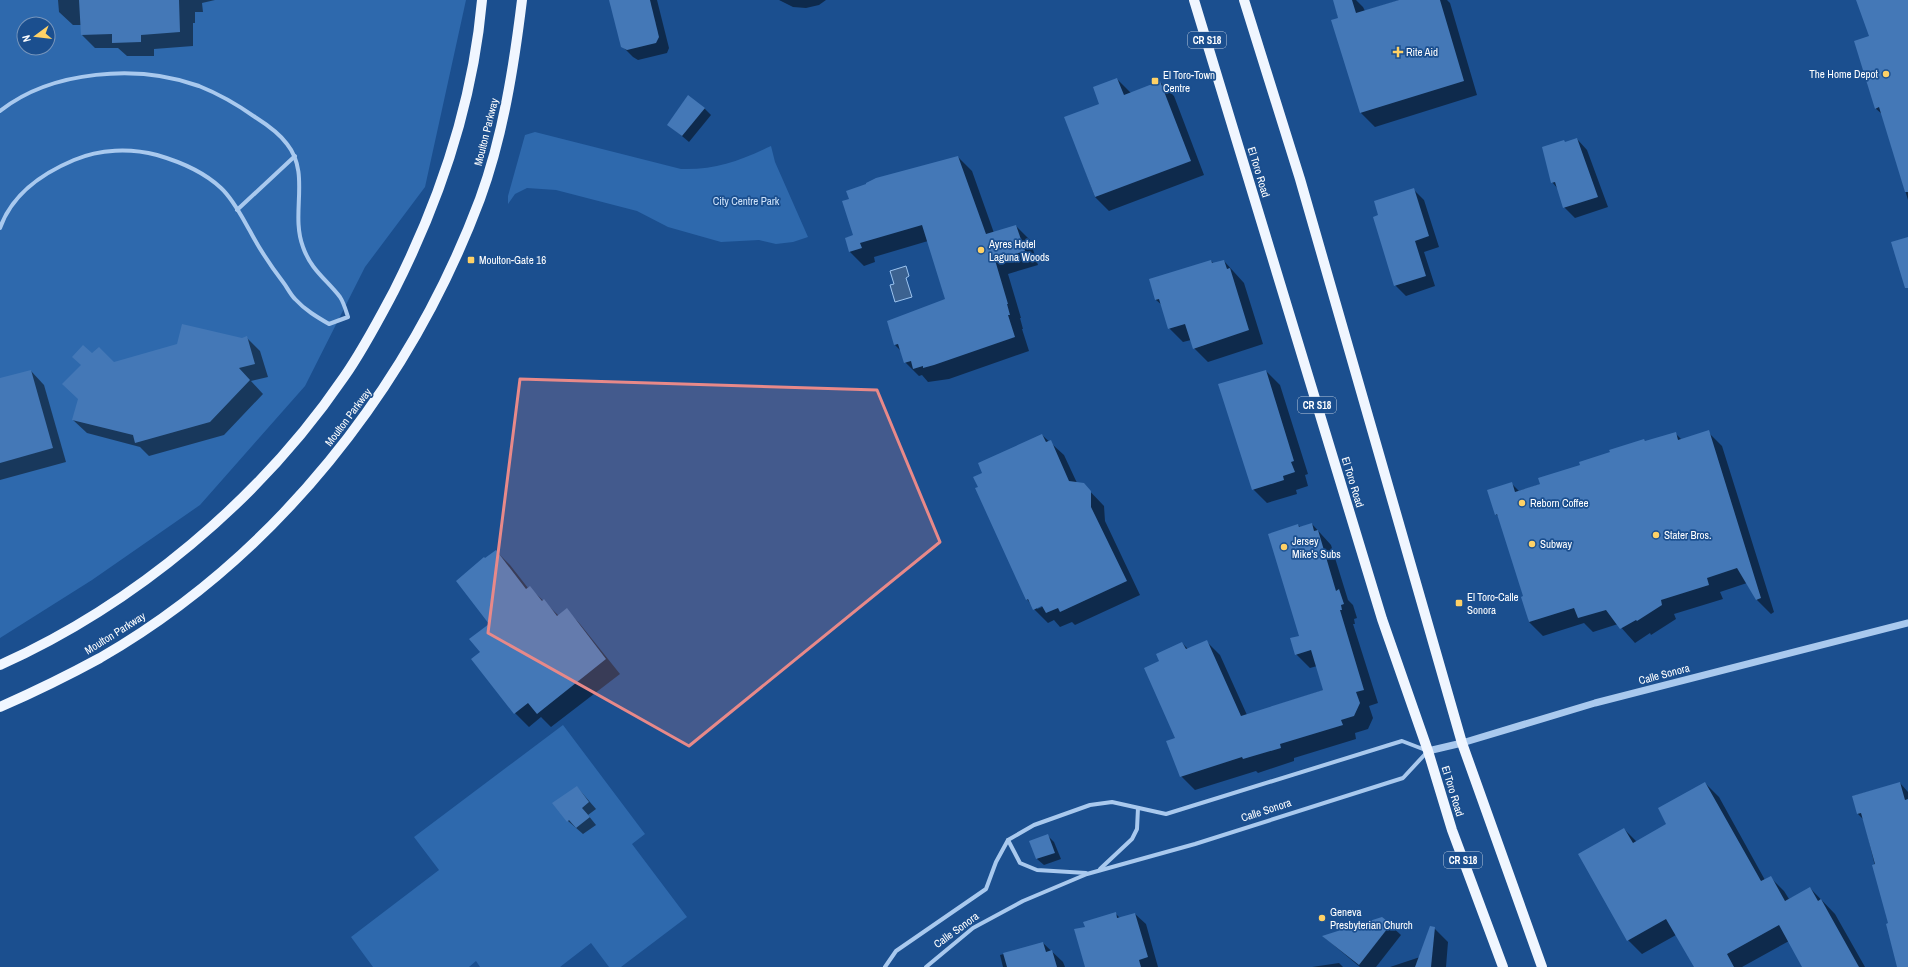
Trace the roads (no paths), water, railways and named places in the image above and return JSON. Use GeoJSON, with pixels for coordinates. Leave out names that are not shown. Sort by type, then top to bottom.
{"type":"FeatureCollection","features":[{"type":"Feature","properties":{"kind":"main road"},"geometry":{"type":"LineString","coordinates":[[0,664],[65,633],[115,602],[169,562],[216,522],[265,474],[306,428],[344,378],[374,328],[409,261],[428,220],[453,152],[467,96],[482,0]]}},
{"type":"Feature","properties":{"kind":"main road","name":"Moulton Parkway"},"geometry":{"type":"LineString","coordinates":[[0,707],[44,688],[100,657],[147,627],[197,590],[239,556],[284,513],[345,442],[384,389],[424,321],[452,266],[480,198],[500,131],[514,66],[522,0]]}},
{"type":"Feature","properties":{"kind":"main road","name":"El Toro Road"},"geometry":{"type":"LineString","coordinates":[[1194,0],[1382,619],[1428,751],[1452,830],[1503,967]]}},
{"type":"Feature","properties":{"kind":"main road"},"geometry":{"type":"LineString","coordinates":[[1244,0],[1300,179],[1462,743],[1542,967]]}},
{"type":"Feature","properties":{"kind":"street"},"geometry":{"type":"LineString","coordinates":[[0,111],[8,105],[44,86],[85,76],[124,74],[161,76],[199,86],[240,106],[268,126],[287,143],[295,156],[300,174],[299,224],[302,246],[311,264],[321,278],[341,298],[348,317],[329,324],[311,313],[295,299],[269,265],[246,224],[222,189],[203,173],[176,161],[150,153],[127,150],[103,151],[78,158],[56,167],[31,184],[15,201],[0,228]]}},
{"type":"Feature","properties":{"kind":"street"},"geometry":{"type":"LineString","coordinates":[[237,210],[295,156]]}},
{"type":"Feature","properties":{"kind":"street","name":"Calle Sonora"},"geometry":{"type":"LineString","coordinates":[[926,967],[973,928],[1023,901],[1100,869],[1195,844],[1403,778],[1428,751],[1462,743],[1595,703],[1908,623]]}},
{"type":"Feature","properties":{"kind":"street"},"geometry":{"type":"LineString","coordinates":[[1008,840],[1034,825],[1090,805],[1112,802],[1166,814],[1402,741],[1428,751]]}},
{"type":"Feature","properties":{"kind":"street","name":"Calle Sonora"},"geometry":{"type":"LineString","coordinates":[[1100,869],[1132,839],[1137,829],[1138,808]]}},
{"type":"Feature","properties":{"kind":"street","name":"Calle Sonora"},"geometry":{"type":"LineString","coordinates":[[1008,840],[1020,863],[1037,870],[1087,874]]}},
{"type":"Feature","properties":{"kind":"street","name":"Calle Sonora"},"geometry":{"type":"LineString","coordinates":[[885,967],[896,951],[986,889],[996,862],[1008,840]]}},
{"type":"Feature","properties":{"kind":"place","name":"Rite Aid"},"geometry":{"type":"Point","coordinates":[1398,52]}},
{"type":"Feature","properties":{"kind":"place","name":"The Home Depot"},"geometry":{"type":"Point","coordinates":[1886,74]}},
{"type":"Feature","properties":{"kind":"place","name":"El Toro-Town Centre"},"geometry":{"type":"Point","coordinates":[1155,81]}},
{"type":"Feature","properties":{"kind":"place","name":"Ayres Hotel Laguna Woods"},"geometry":{"type":"Point","coordinates":[981,250]}},
{"type":"Feature","properties":{"kind":"place","name":"Moulton-Gate 16"},"geometry":{"type":"Point","coordinates":[471,260]}},
{"type":"Feature","properties":{"kind":"place","name":"Reborn Coffee"},"geometry":{"type":"Point","coordinates":[1522,503]}},
{"type":"Feature","properties":{"kind":"place","name":"Stater Bros."},"geometry":{"type":"Point","coordinates":[1656,535]}},
{"type":"Feature","properties":{"kind":"place","name":"Subway"},"geometry":{"type":"Point","coordinates":[1532,544]}},
{"type":"Feature","properties":{"kind":"place","name":"Jersey Mike's Subs"},"geometry":{"type":"Point","coordinates":[1284,547]}},
{"type":"Feature","properties":{"kind":"place","name":"El Toro-Calle Sonora"},"geometry":{"type":"Point","coordinates":[1459,603]}},
{"type":"Feature","properties":{"kind":"place","name":"Geneva Presbyterian Church"},"geometry":{"type":"Point","coordinates":[1322,918]}},
{"type":"Feature","properties":{"kind":"park label","name":"City Centre Park"},"geometry":{"type":"Point","coordinates":[746,201]}}]}
